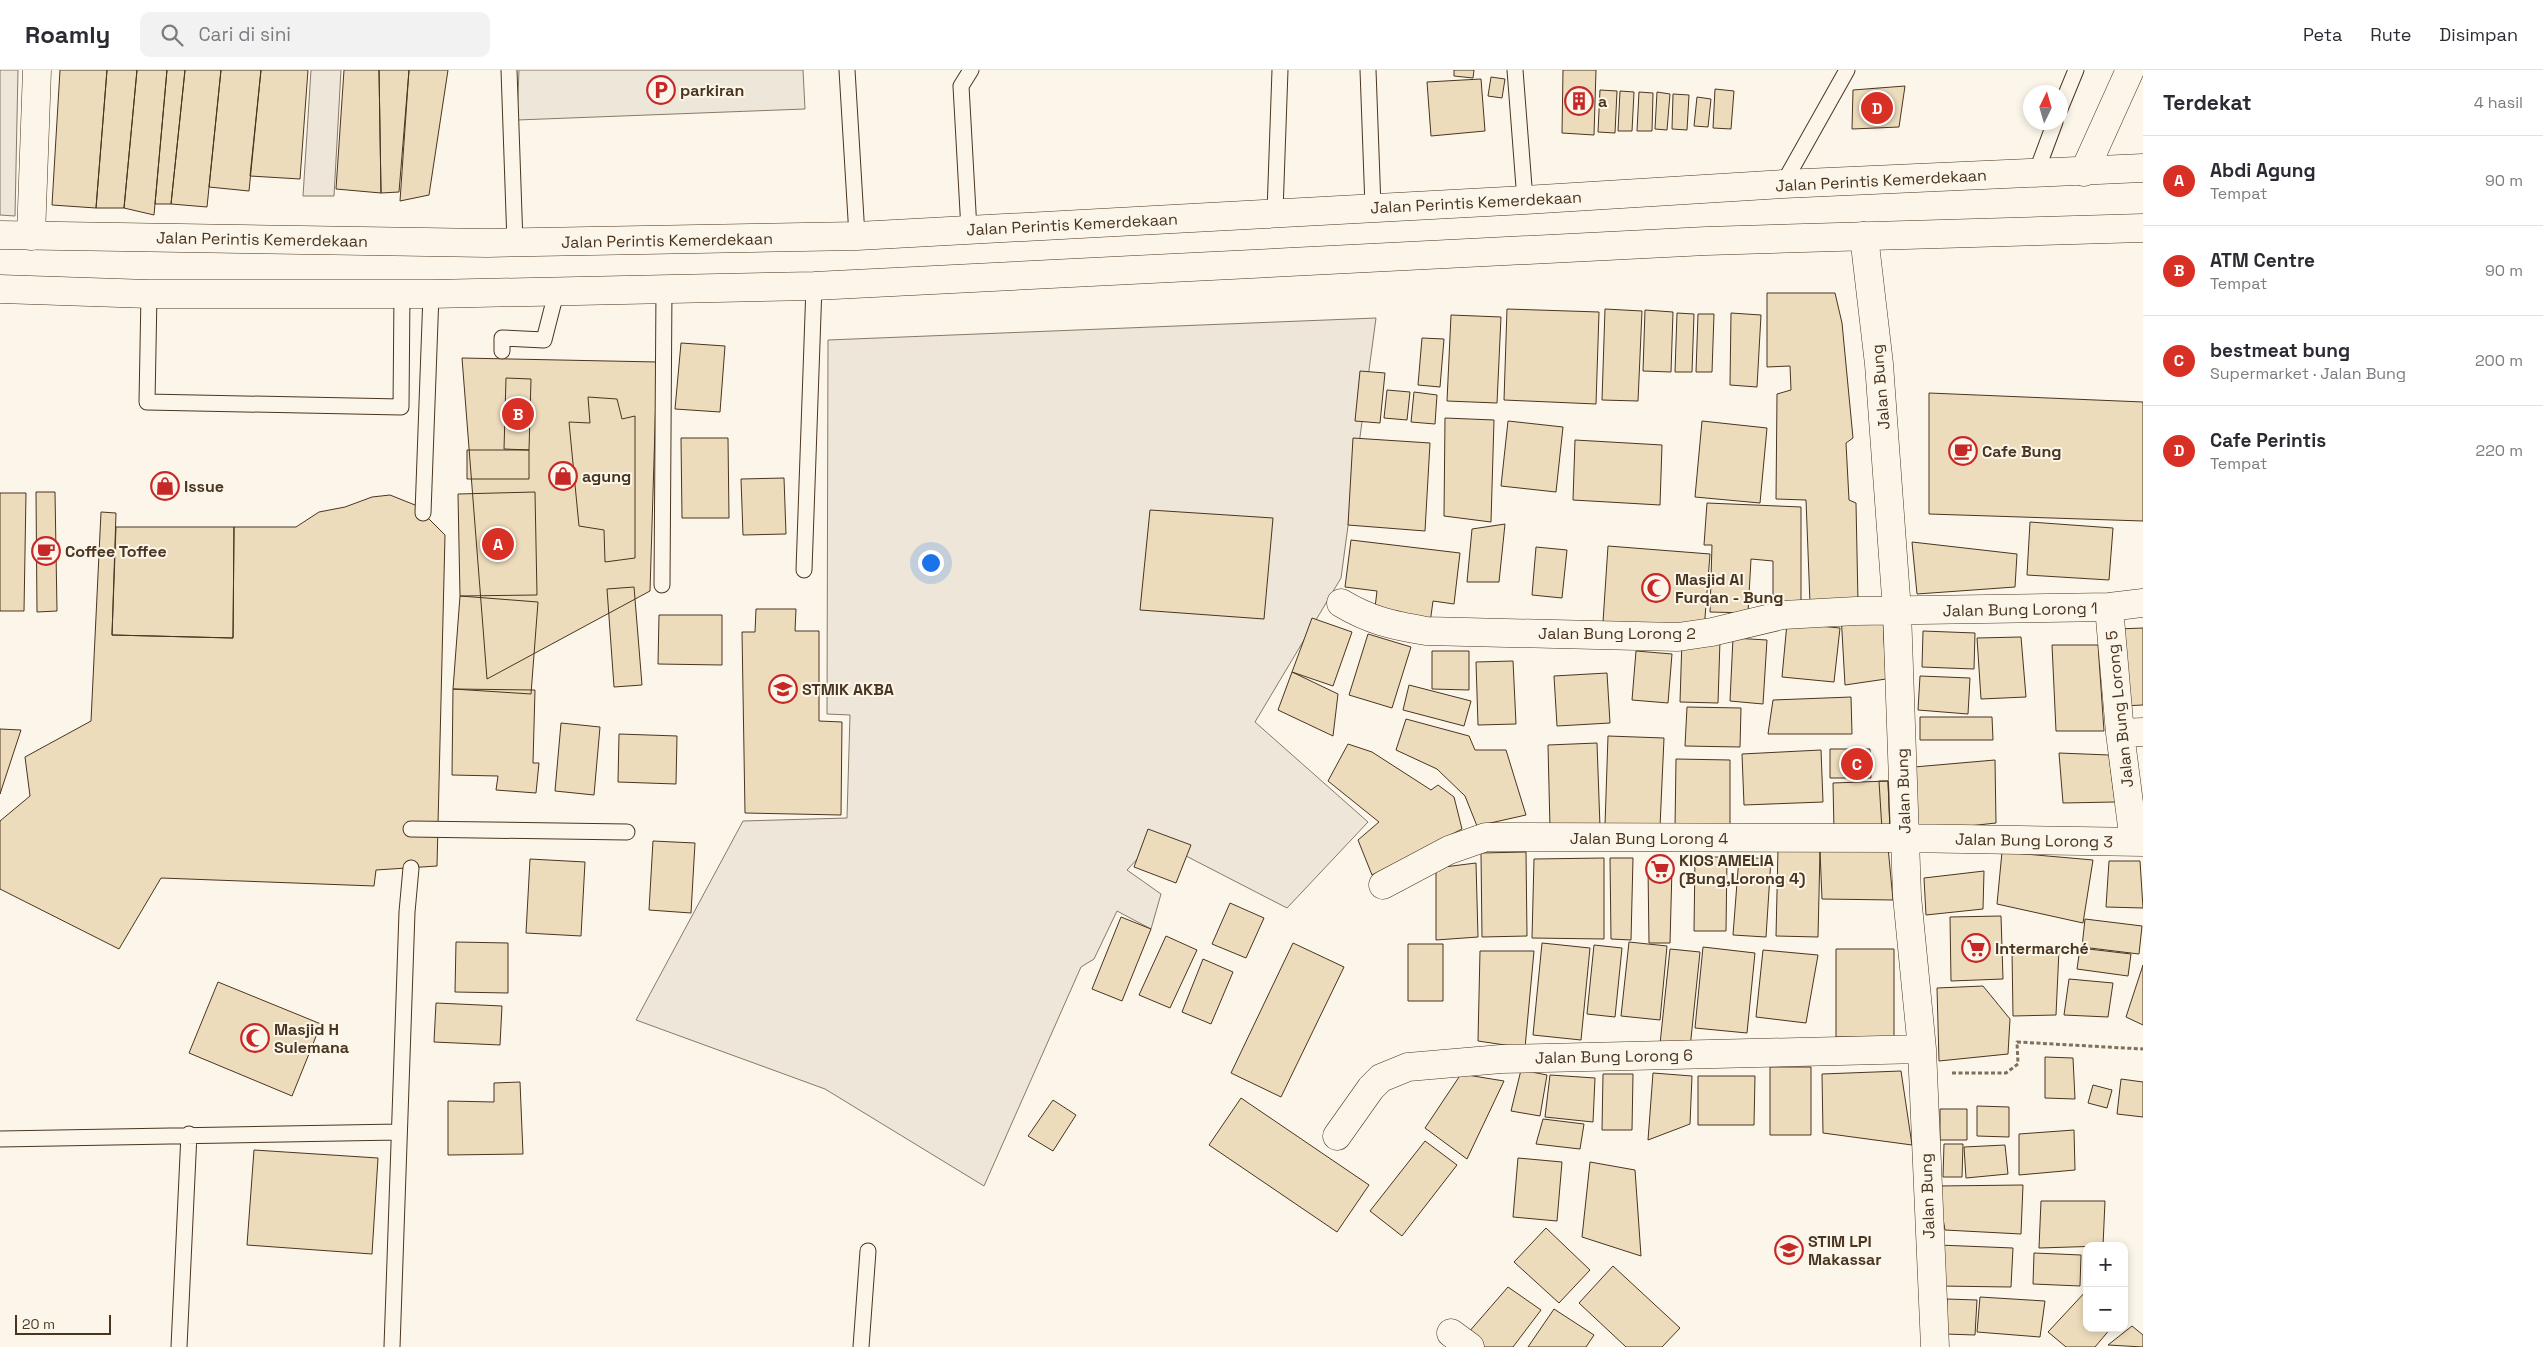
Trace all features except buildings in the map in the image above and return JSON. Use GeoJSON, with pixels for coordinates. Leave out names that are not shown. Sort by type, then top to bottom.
{"type":"FeatureCollection","features":[{"type":"Feature","properties":{"kind":"main road"},"geometry":{"type":"LineString","coordinates":[[31,236],[37,70]]}},
{"type":"Feature","properties":{"kind":"main road"},"geometry":{"type":"LineString","coordinates":[[2084,172],[2130,70]]}},
{"type":"Feature","properties":{"kind":"main road","name":"Jalan Perintis Kemerdekaan"},"geometry":{"type":"LineString","coordinates":[[0,235],[515,243],[857,236],[1525,200],[1783,184],[2143,168]]}},
{"type":"Feature","properties":{"kind":"main road"},"geometry":{"type":"LineString","coordinates":[[0,289],[149,294],[402,292],[431,294],[556,293],[664,287],[814,286],[1706,241],[2143,228]]}},
{"type":"Feature","properties":{"kind":"main road","name":"Jalan Bung"},"geometry":{"type":"LineString","coordinates":[[1864,236],[1880,364],[1915,838],[1907,896],[1922,1049],[1935,1347]]}},
{"type":"Feature","properties":{"kind":"main road","name":"Jalan Bung Lorong 2"},"geometry":{"type":"LineString","coordinates":[[1342,602],[1364,617],[1426,631],[1653,637],[1697,635],[1783,616],[1856,611],[1897,612]]}},
{"type":"Feature","properties":{"kind":"main road","name":"Jalan Bung Lorong 1"},"geometry":{"type":"LineString","coordinates":[[1897,612],[2109,607],[2143,603]]}},
{"type":"Feature","properties":{"kind":"main road","name":"Jalan Bung Lorong 5"},"geometry":{"type":"LineString","coordinates":[[2109,607],[2132,732],[2138,842]]}},
{"type":"Feature","properties":{"kind":"main road","name":"Jalan Bung Lorong 4"},"geometry":{"type":"LineString","coordinates":[[1383,885],[1449,850],[1486,838],[1915,838]]}},
{"type":"Feature","properties":{"kind":"main road","name":"Jalan Bung Lorong 3"},"geometry":{"type":"LineString","coordinates":[[1915,838],[2138,842]]}},
{"type":"Feature","properties":{"kind":"main road","name":"Jalan Bung Lorong 6"},"geometry":{"type":"LineString","coordinates":[[1337,1136],[1381,1078],[1408,1067],[1501,1059],[1922,1049]]}},
{"type":"Feature","properties":{"kind":"lane"},"geometry":{"type":"LineString","coordinates":[[509,70],[515,243]]}},
{"type":"Feature","properties":{"kind":"lane"},"geometry":{"type":"LineString","coordinates":[[847,70],[857,236]]}},
{"type":"Feature","properties":{"kind":"lane"},"geometry":{"type":"LineString","coordinates":[[1275,212],[1280,70]]}},
{"type":"Feature","properties":{"kind":"lane"},"geometry":{"type":"LineString","coordinates":[[1368,70],[1373,207]]}},
{"type":"Feature","properties":{"kind":"lane"},"geometry":{"type":"LineString","coordinates":[[1515,70],[1525,200]]}},
{"type":"Feature","properties":{"kind":"lane"},"geometry":{"type":"LineString","coordinates":[[1783,184],[1847,70]]}},
{"type":"Feature","properties":{"kind":"lane"},"geometry":{"type":"LineString","coordinates":[[2068,90],[2076,70]]}},
{"type":"Feature","properties":{"kind":"lane"},"geometry":{"type":"LineString","coordinates":[[969,230],[961,86],[970,71]]}},
{"type":"Feature","properties":{"kind":"lane"},"geometry":{"type":"LineString","coordinates":[[2036,173],[2052,130]]}},
{"type":"Feature","properties":{"kind":"lane"},"geometry":{"type":"LineString","coordinates":[[804,570],[814,286]]}},
{"type":"Feature","properties":{"kind":"lane"},"geometry":{"type":"LineString","coordinates":[[662,585],[664,287]]}},
{"type":"Feature","properties":{"kind":"lane"},"geometry":{"type":"LineString","coordinates":[[149,294],[147,402],[401,407],[402,292]]}},
{"type":"Feature","properties":{"kind":"lane"},"geometry":{"type":"LineString","coordinates":[[502,351],[502,338],[544,340],[556,293]]}},
{"type":"Feature","properties":{"kind":"lane"},"geometry":{"type":"LineString","coordinates":[[423,513],[431,294]]}},
{"type":"Feature","properties":{"kind":"lane"},"geometry":{"type":"LineString","coordinates":[[412,829],[627,832]]}},
{"type":"Feature","properties":{"kind":"lane"},"geometry":{"type":"LineString","coordinates":[[392,1347],[407,912],[411,868]]}},
{"type":"Feature","properties":{"kind":"lane"},"geometry":{"type":"LineString","coordinates":[[0,1139],[189,1134],[399,1132]]}},
{"type":"Feature","properties":{"kind":"lane"},"geometry":{"type":"LineString","coordinates":[[179,1347],[189,1134]]}},
{"type":"Feature","properties":{"kind":"lane"},"geometry":{"type":"LineString","coordinates":[[861,1347],[868,1251]]}},
{"type":"Feature","properties":{"kind":"path"},"geometry":{"type":"LineString","coordinates":[[1922,1049],[1931,1066],[1950,1074],[2006,1073],[2018,1064],[2017,1042],[2143,1049]]}},
{"type":"Feature","properties":{"kind":"shaded area"},"geometry":{"type":"Polygon","coordinates":[[[0,70],[18,70],[15,216],[0,215],[0,70]]]}},
{"type":"Feature","properties":{"kind":"shaded area"},"geometry":{"type":"Polygon","coordinates":[[[311,70],[341,70],[334,196],[303,196],[311,70]]]}},
{"type":"Feature","properties":{"kind":"shaded area","name":"parkiran"},"geometry":{"type":"Polygon","coordinates":[[[519,70],[803,70],[805,109],[517,120],[519,70]]]}},
{"type":"Feature","properties":{"kind":"shaded area"},"geometry":{"type":"Polygon","coordinates":[[[1376,318],[1341,578],[1255,722],[1368,822],[1287,908],[1155,840],[1127,870],[1161,894],[1151,929],[1117,911],[1094,959],[1081,967],[984,1186],[825,1089],[636,1020],[743,821],[847,818],[850,715],[827,714],[828,340],[1376,318]]]}},
{"type":"Feature","properties":{"kind":"place","name":"parkiran"},"geometry":{"type":"Point","coordinates":[661,90]}},
{"type":"Feature","properties":{"kind":"place","name":"a"},"geometry":{"type":"Point","coordinates":[1579,101]}},
{"type":"Feature","properties":{"kind":"place","name":"Cafe Perintis"},"geometry":{"type":"Point","coordinates":[1877,108]}},
{"type":"Feature","properties":{"kind":"place","name":"ATM Centre"},"geometry":{"type":"Point","coordinates":[518,414]}},
{"type":"Feature","properties":{"kind":"place","name":"Cafe Bung"},"geometry":{"type":"Point","coordinates":[1963,451]}},
{"type":"Feature","properties":{"kind":"place","name":"agung"},"geometry":{"type":"Point","coordinates":[563,476]}},
{"type":"Feature","properties":{"kind":"place","name":"Issue"},"geometry":{"type":"Point","coordinates":[165,486]}},
{"type":"Feature","properties":{"kind":"place","name":"Abdi Agung"},"geometry":{"type":"Point","coordinates":[498,544]}},
{"type":"Feature","properties":{"kind":"place","name":"Coffee Toffee"},"geometry":{"type":"Point","coordinates":[46,551]}},
{"type":"Feature","properties":{"kind":"place","name":"Masjid Al Furqan - Bung"},"geometry":{"type":"Point","coordinates":[1656,588]}},
{"type":"Feature","properties":{"kind":"place","name":"STMIK AKBA"},"geometry":{"type":"Point","coordinates":[783,689]}},
{"type":"Feature","properties":{"kind":"place","name":"bestmeat bung"},"geometry":{"type":"Point","coordinates":[1857,764]}},
{"type":"Feature","properties":{"kind":"place","name":"KIOS AMELIA (Bung,Lorong 4)"},"geometry":{"type":"Point","coordinates":[1660,869]}},
{"type":"Feature","properties":{"kind":"place","name":"Intermarché"},"geometry":{"type":"Point","coordinates":[1976,948]}},
{"type":"Feature","properties":{"kind":"place","name":"Masjid H Sulemana"},"geometry":{"type":"Point","coordinates":[255,1038]}},
{"type":"Feature","properties":{"kind":"place","name":"STIM LPI Makassar"},"geometry":{"type":"Point","coordinates":[1789,1250]}}]}
